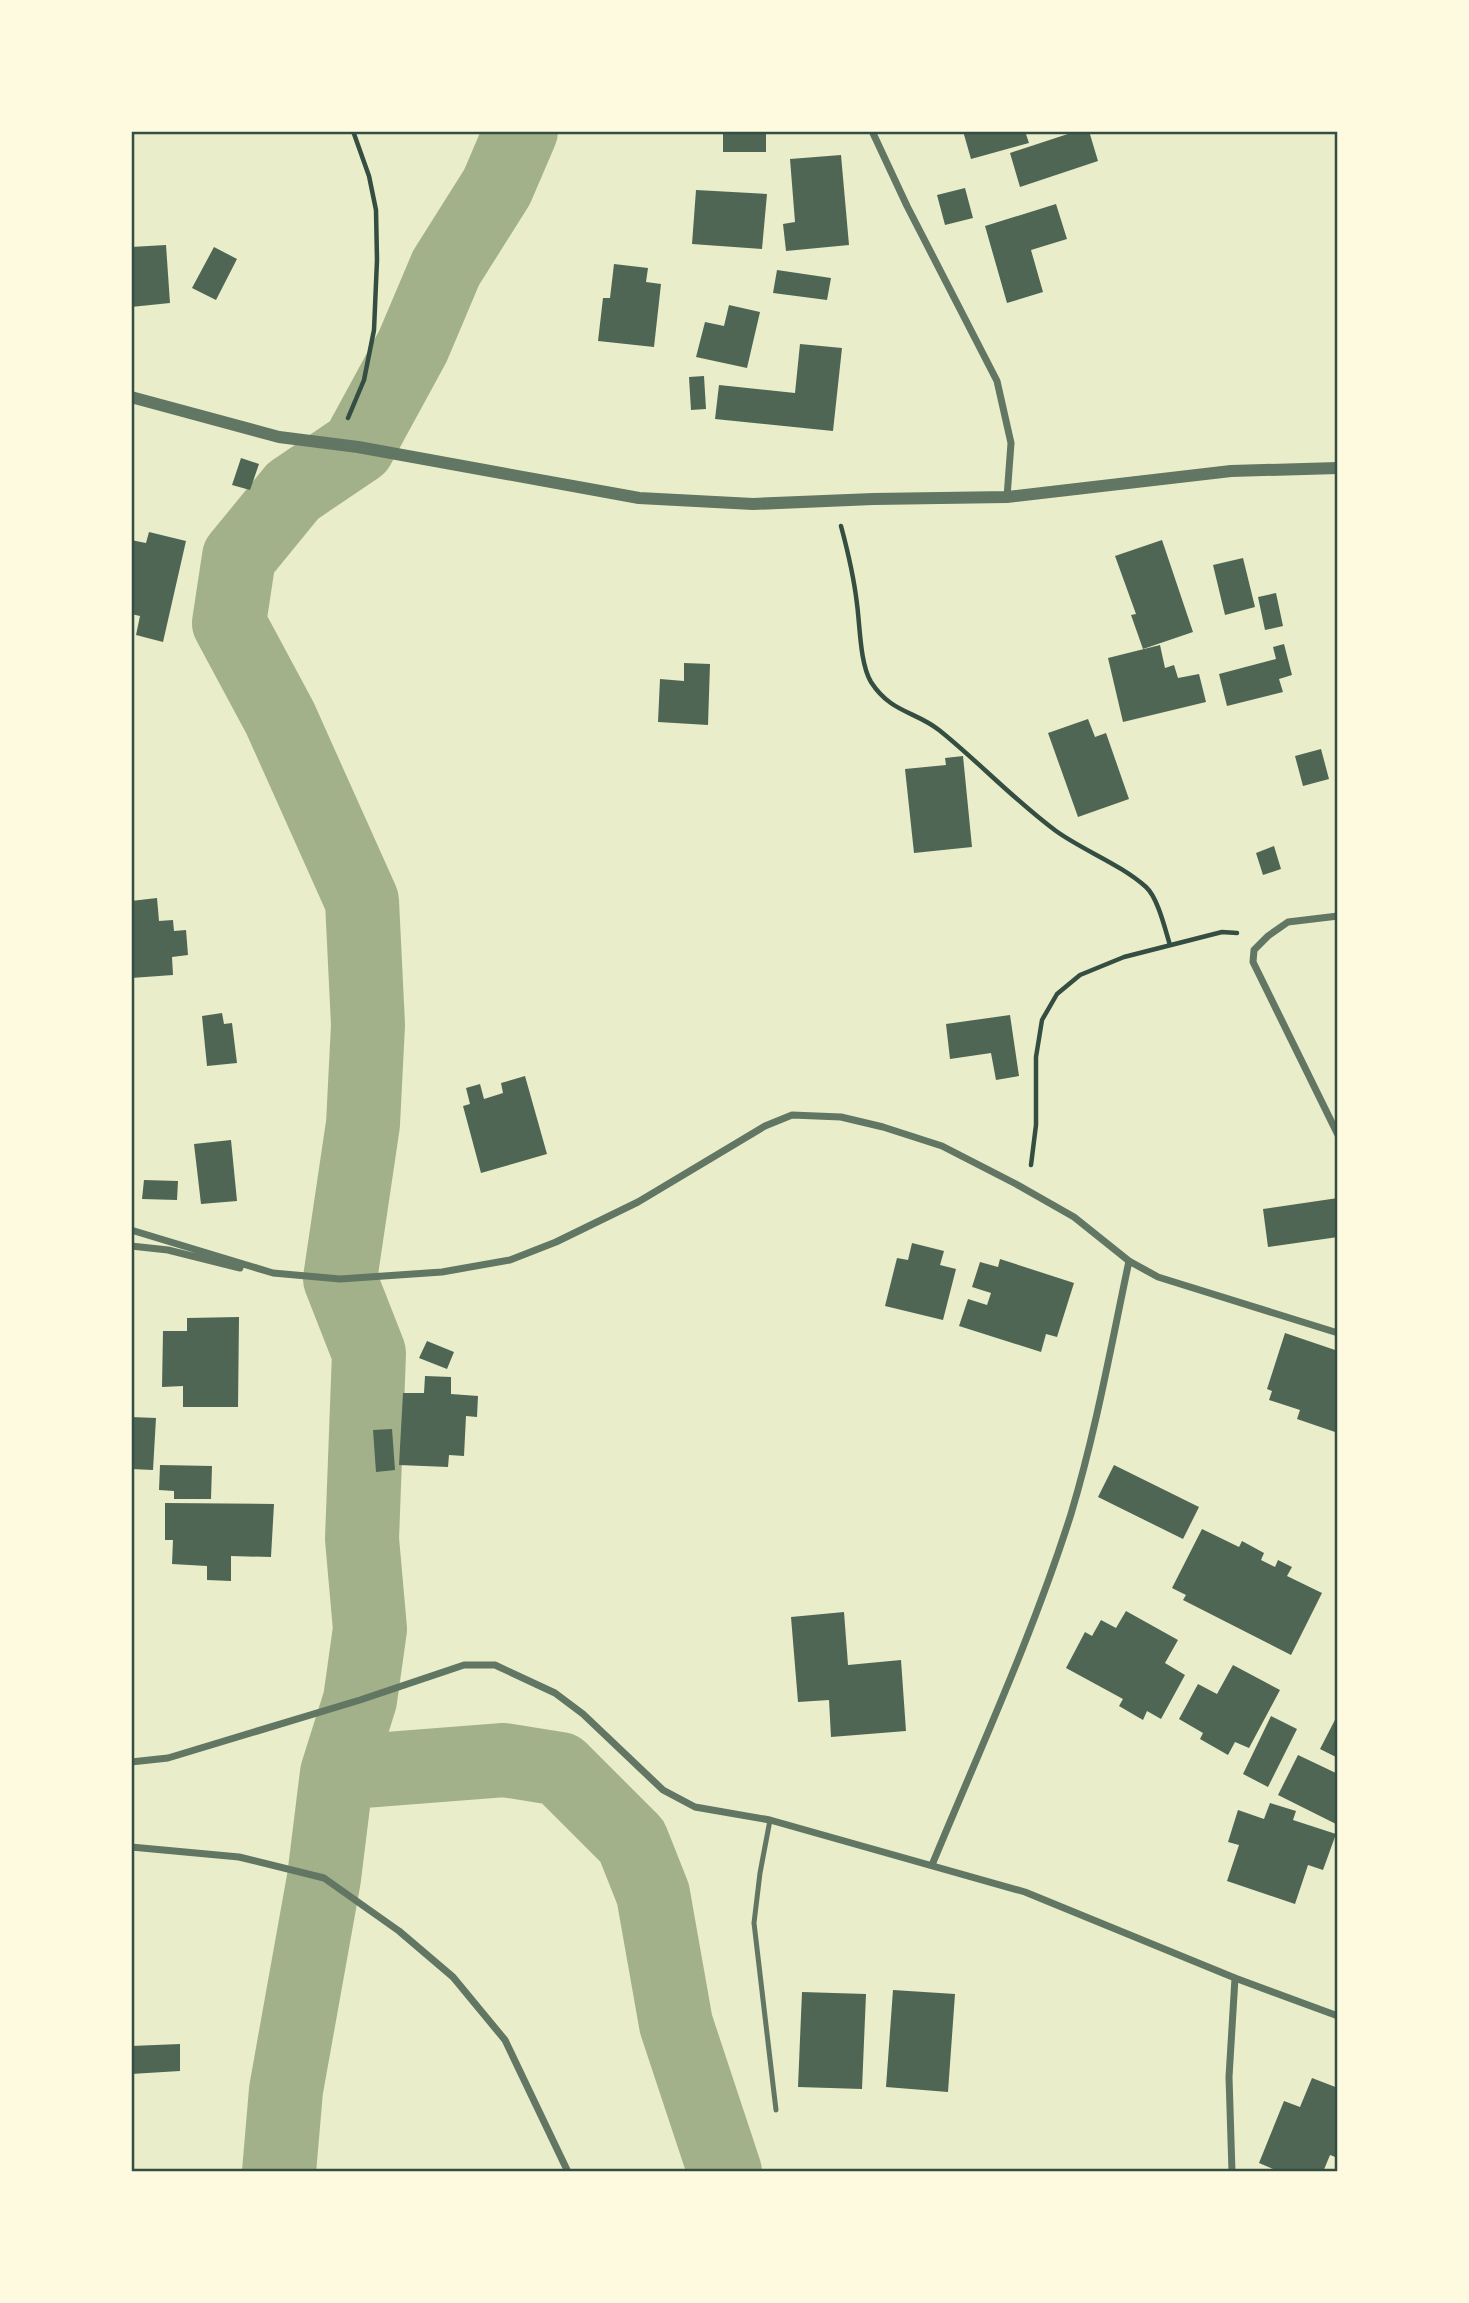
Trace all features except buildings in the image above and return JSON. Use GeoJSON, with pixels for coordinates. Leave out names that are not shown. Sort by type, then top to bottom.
{"type":"FeatureCollection","features":[{"type":"Feature","properties":{"kind":"street"},"geometry":{"type":"LineString","coordinates":[[872,131],[907,206],[997,381],[1011,443],[1007,497]]}},
{"type":"Feature","properties":{"kind":"street"},"geometry":{"type":"LineString","coordinates":[[131,397],[279,437],[639,498],[753,504],[1007,497],[1231,471],[1338,468]]}},
{"type":"Feature","properties":{"kind":"street"},"geometry":{"type":"LineString","coordinates":[[1338,916],[1288,922],[1268,936],[1255,950],[1253,961],[1338,1135]]}},
{"type":"Feature","properties":{"kind":"street"},"geometry":{"type":"LineString","coordinates":[[131,1246],[168,1250],[221,1264],[273,1273],[340,1279],[442,1272],[510,1260],[556,1242],[638,1202],[765,1126],[792,1115],[841,1116],[942,1146],[1074,1217],[1129,1261],[1158,1277],[1338,1334]]}},
{"type":"Feature","properties":{"kind":"street"},"geometry":{"type":"LineString","coordinates":[[131,1230],[273,1273]]}},
{"type":"Feature","properties":{"kind":"street"},"geometry":{"type":"LineString","coordinates":[[932,1865],[1044,1594],[1071,1513],[1095,1428],[1129,1261]]}},
{"type":"Feature","properties":{"kind":"street"},"geometry":{"type":"LineString","coordinates":[[131,1762],[168,1758],[464,1665],[495,1665],[555,1693],[583,1714],[663,1790],[695,1807],[770,1820],[1025,1892],[1235,1978],[1338,2016]]}},
{"type":"Feature","properties":{"kind":"street"},"geometry":{"type":"LineString","coordinates":[[131,1847],[239,1857],[324,1878],[399,1931],[453,1977],[505,2040],[568,2172]]}},
{"type":"Feature","properties":{"kind":"street"},"geometry":{"type":"LineString","coordinates":[[1233,2172],[1229,2077],[1235,1978]]}},
{"type":"Feature","properties":{"kind":"lane"},"geometry":{"type":"LineString","coordinates":[[770,1820],[754,1923],[776,2109]]}},
{"type":"Feature","properties":{"kind":"path"},"geometry":{"type":"LineString","coordinates":[[337,445],[364,380],[374,330],[376,211],[369,176],[353,131]]}},
{"type":"Feature","properties":{"kind":"path"},"geometry":{"type":"LineString","coordinates":[[834,502],[846,547],[869,679],[882,697],[902,712],[936,728],[1032,814],[1071,842],[1148,888],[1161,915],[1170,945]]}},
{"type":"Feature","properties":{"kind":"path"},"geometry":{"type":"LineString","coordinates":[[1028,1190],[1036,1125],[1036,1057],[1042,1020],[1057,994],[1080,975],[1124,957],[1222,932],[1268,936]]}},
{"type":"Feature","properties":{"kind":"waterway"},"geometry":{"type":"LineString","coordinates":[[521,131],[497,187],[446,268],[413,346],[358,447],[293,491],[239,557],[229,623],[280,718],[362,901],[368,1025],[363,1124],[340,1279],[369,1353],[362,1539],[370,1629],[360,1700],[337,1773],[504,1760],[560,1769],[632,1841],[653,1894],[676,2024],[725,2172]]}},
{"type":"Feature","properties":{"kind":"waterway"},"geometry":{"type":"LineString","coordinates":[[279,2172],[286,2090],[324,1878],[337,1773]]}}]}
